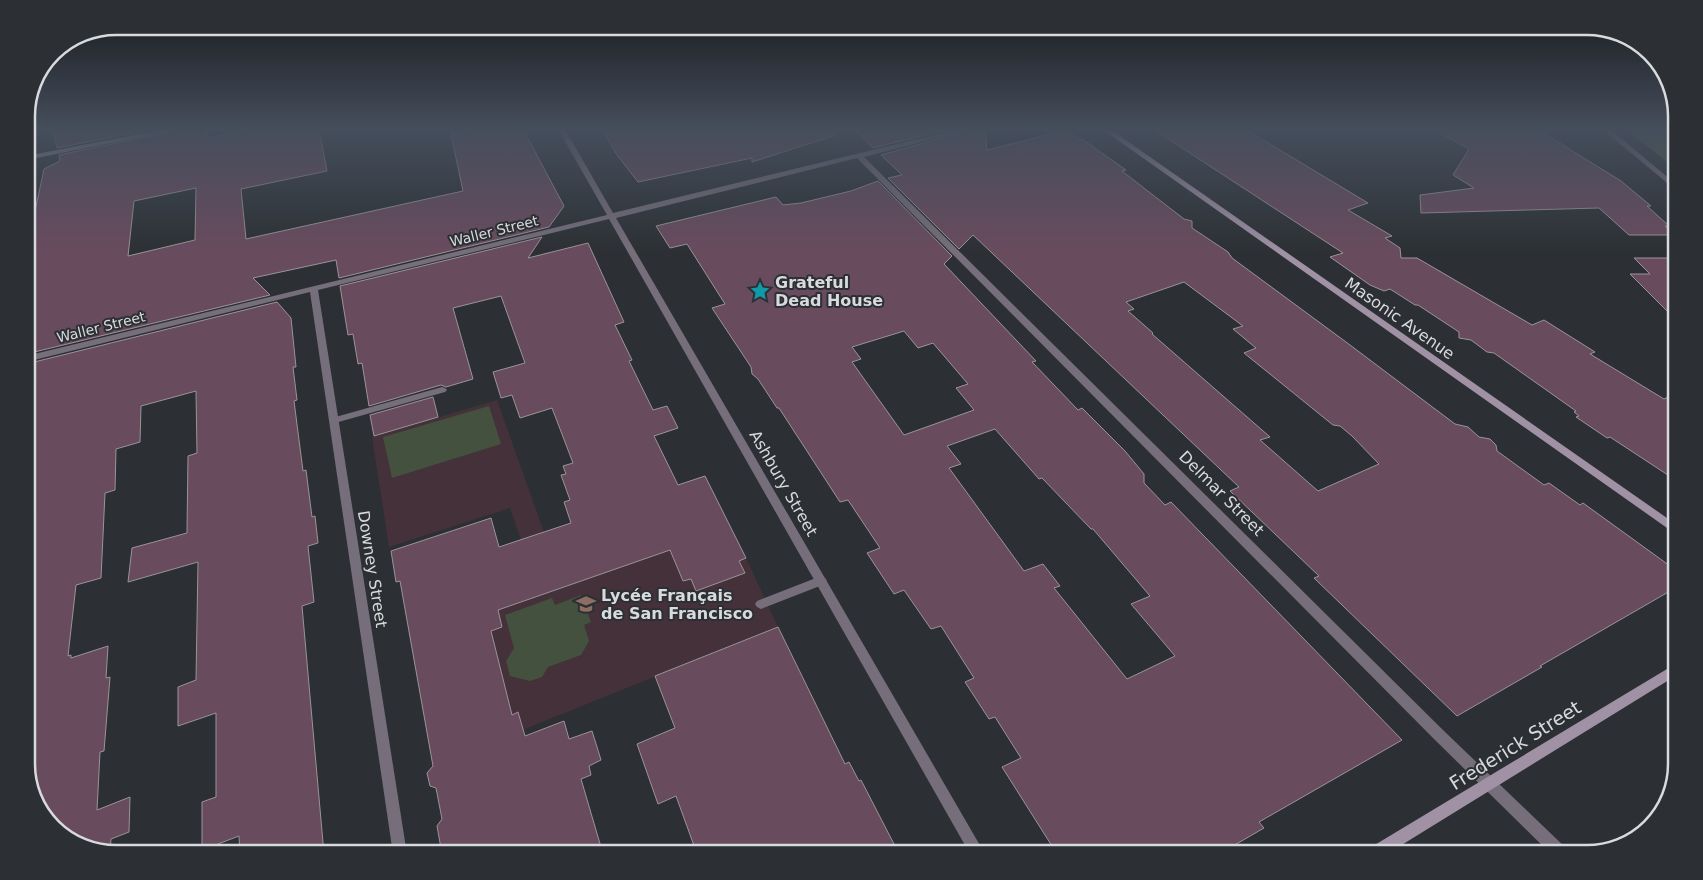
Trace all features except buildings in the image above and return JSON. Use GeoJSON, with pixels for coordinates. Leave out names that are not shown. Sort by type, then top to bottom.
{"type":"FeatureCollection","features":[{"type":"Feature","properties":{"kind":"street","name":"Ashbury Street"},"geometry":{"type":"LineString","coordinates":[[585,170],[973,845]]}},
{"type":"Feature","properties":{"kind":"street","name":"Waller Street"},"geometry":{"type":"LineString","coordinates":[[35,357],[801,170]]}},
{"type":"Feature","properties":{"kind":"street","name":"Delmar Street"},"geometry":{"type":"LineString","coordinates":[[873,170],[1488,783],[1553,845]]}},
{"type":"Feature","properties":{"kind":"street","name":"Masonic Avenue"},"geometry":{"type":"LineString","coordinates":[[1163,170],[1668,525]]}},
{"type":"Feature","properties":{"kind":"street"},"geometry":{"type":"LineString","coordinates":[[1654,170],[1668,182]]}},
{"type":"Feature","properties":{"kind":"street","name":"Downey Street"},"geometry":{"type":"LineString","coordinates":[[314,289],[399,845]]}},
{"type":"Feature","properties":{"kind":"street"},"geometry":{"type":"LineString","coordinates":[[334,420],[442,390]]}},
{"type":"Feature","properties":{"kind":"street"},"geometry":{"type":"LineString","coordinates":[[761,604],[821,581]]}},
{"type":"Feature","properties":{"kind":"street","name":"Frederick Street"},"geometry":{"type":"LineString","coordinates":[[1388,845],[1668,673]]}},
{"type":"Feature","properties":{"kind":"shaded area","name":"Lycée Français de San Francisco"},"geometry":{"type":"Polygon","coordinates":[[[497,400],[544,532],[705,476],[778,627],[433,766],[400,581],[521,540],[510,508],[389,547],[372,437],[497,400]]]}},
{"type":"Feature","properties":{"kind":"green space"},"geometry":{"type":"Polygon","coordinates":[[[489,406],[501,444],[392,478],[383,437],[489,406]]]}},
{"type":"Feature","properties":{"kind":"green space"},"geometry":{"type":"Polygon","coordinates":[[[581,595],[591,622],[584,625],[589,641],[581,655],[548,667],[542,677],[530,681],[510,676],[506,661],[514,648],[505,615],[552,598],[555,605],[581,595]]]}},
{"type":"Feature","properties":{"kind":"place","name":"Grateful Dead House"},"geometry":{"type":"Point","coordinates":[760,291]}},
{"type":"Feature","properties":{"kind":"place","name":"Lycée Français de San Francisco"},"geometry":{"type":"Point","coordinates":[586,604]}}]}
